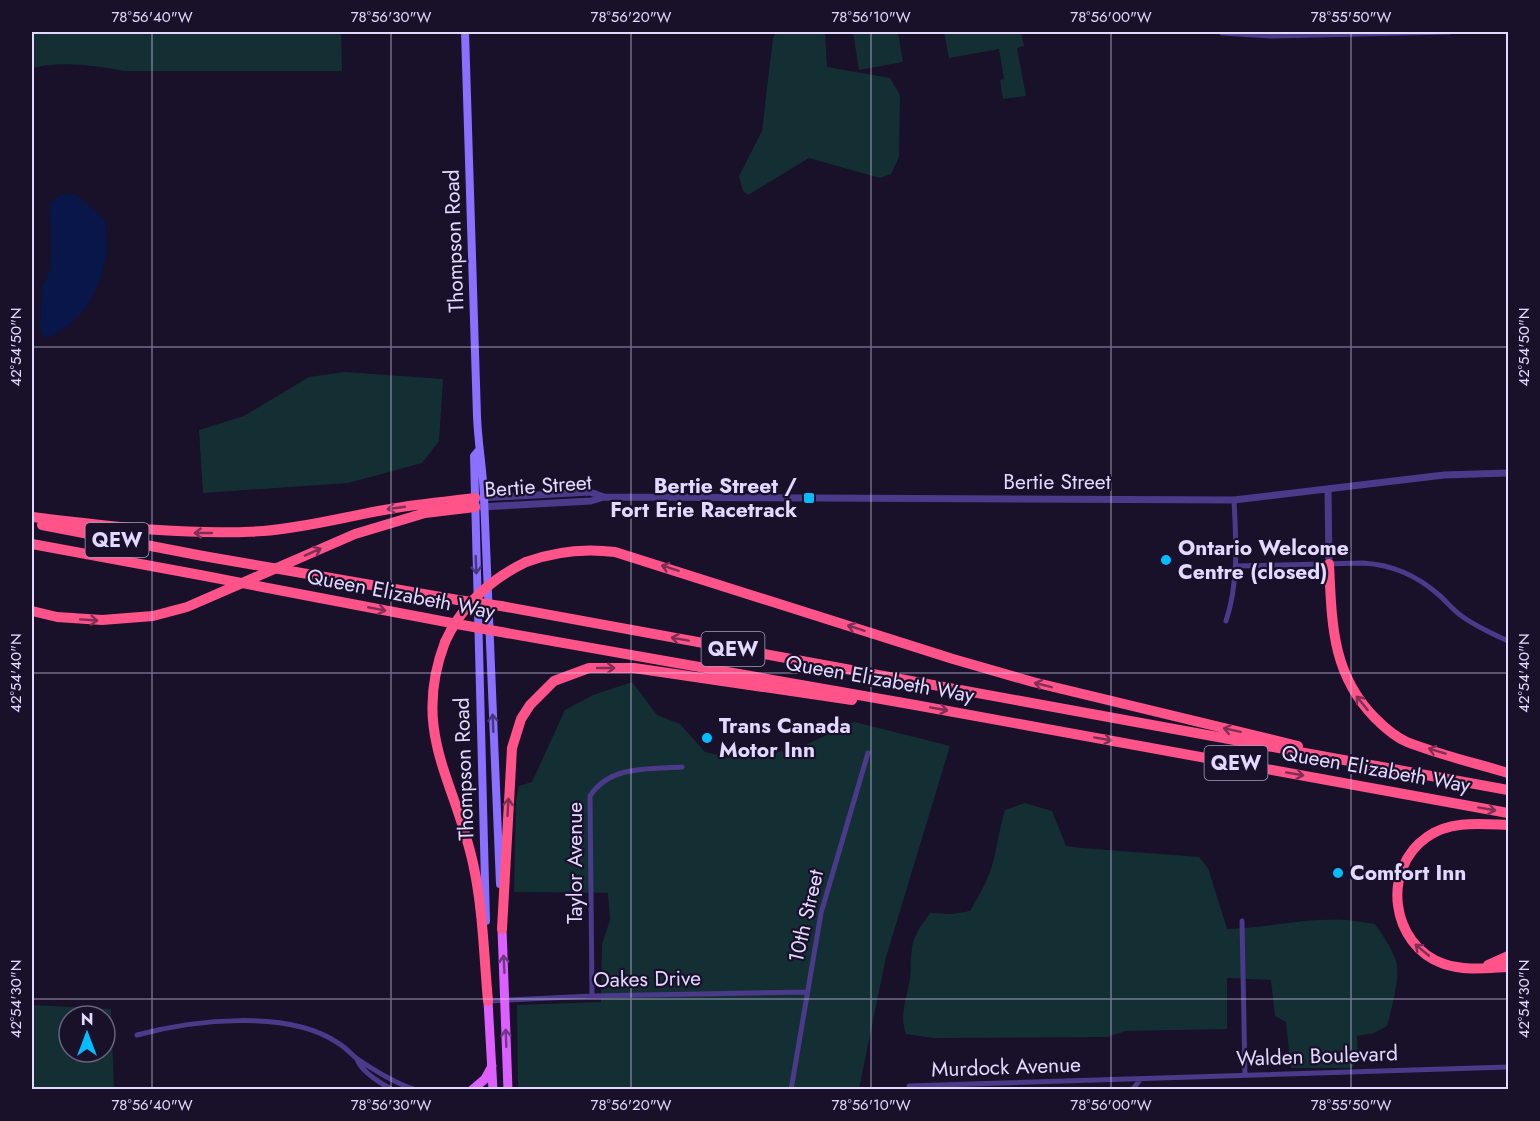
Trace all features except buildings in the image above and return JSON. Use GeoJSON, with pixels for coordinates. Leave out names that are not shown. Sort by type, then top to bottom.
{"type":"FeatureCollection","features":[{"type":"Feature","properties":{"kind":"highway"},"geometry":{"type":"LineString","coordinates":[[32,517],[155,531],[201,533],[265,530],[387,509],[480,502]]}},
{"type":"Feature","properties":{"kind":"highway"},"geometry":{"type":"LineString","coordinates":[[32,611],[57,617],[102,621],[153,616],[187,607],[355,534],[425,513],[480,502]]}},
{"type":"Feature","properties":{"kind":"highway","name":"Queen Elizabeth Way"},"geometry":{"type":"LineString","coordinates":[[32,523],[203,556],[501,606],[1509,790]]}},
{"type":"Feature","properties":{"kind":"highway","name":"Queen Elizabeth Way"},"geometry":{"type":"LineString","coordinates":[[32,544],[501,632],[1509,813]]}},
{"type":"Feature","properties":{"kind":"highway"},"geometry":{"type":"LineString","coordinates":[[488,1001],[474,866],[433,731],[431,705],[433,687],[444,642],[453,624],[471,600],[500,576],[547,554],[590,549],[615,552],[1033,682],[1265,737],[1370,765]]}},
{"type":"Feature","properties":{"kind":"highway"},"geometry":{"type":"LineString","coordinates":[[1329,564],[1335,641],[1343,673],[1357,697],[1372,715],[1387,730],[1406,742],[1509,773]]}},
{"type":"Feature","properties":{"kind":"highway"},"geometry":{"type":"LineString","coordinates":[[502,928],[512,748],[521,718],[530,705],[554,681],[589,668],[634,668],[846,700],[915,705]]}},
{"type":"Feature","properties":{"kind":"highway"},"geometry":{"type":"LineString","coordinates":[[1509,825],[1478,824],[1444,829],[1428,837],[1413,850],[1400,875],[1397,892],[1398,912],[1403,928],[1427,955],[1441,963],[1458,968],[1509,967]]}},
{"type":"Feature","properties":{"kind":"highway"},"geometry":{"type":"LineString","coordinates":[[1476,968],[1509,956]]}},
{"type":"Feature","properties":{"kind":"main road","name":"Thompson Road"},"geometry":{"type":"LineString","coordinates":[[465,32],[479,450],[474,456],[480,502],[508,1089]]}},
{"type":"Feature","properties":{"kind":"main road","name":"Thompson Road"},"geometry":{"type":"LineString","coordinates":[[480,502],[488,1001],[493,1089]]}},
{"type":"Feature","properties":{"kind":"main road"},"geometry":{"type":"LineString","coordinates":[[472,1089],[484,1079],[492,1066]]}},
{"type":"Feature","properties":{"kind":"street"},"geometry":{"type":"LineString","coordinates":[[1222,33],[1271,36],[1450,32]]}},
{"type":"Feature","properties":{"kind":"street","name":"Bertie Street"},"geometry":{"type":"LineString","coordinates":[[480,502],[591,501],[604,497],[1234,500],[1444,475],[1509,473]]}},
{"type":"Feature","properties":{"kind":"street"},"geometry":{"type":"LineString","coordinates":[[1328,489],[1329,564]]}},
{"type":"Feature","properties":{"kind":"street"},"geometry":{"type":"LineString","coordinates":[[1226,621],[1236,566],[1234,500]]}},
{"type":"Feature","properties":{"kind":"street"},"geometry":{"type":"LineString","coordinates":[[1236,566],[1363,563],[1394,567],[1428,587],[1462,617],[1509,641]]}},
{"type":"Feature","properties":{"kind":"street","name":"10th Street"},"geometry":{"type":"LineString","coordinates":[[791,1089],[821,913],[868,753]]}},
{"type":"Feature","properties":{"kind":"street","name":"Taylor Avenue"},"geometry":{"type":"LineString","coordinates":[[592,996],[590,796],[593,791],[618,773],[627,770],[682,767]]}},
{"type":"Feature","properties":{"kind":"street"},"geometry":{"type":"LineString","coordinates":[[1242,921],[1245,1075]]}},
{"type":"Feature","properties":{"kind":"street","name":"Oakes Drive"},"geometry":{"type":"LineString","coordinates":[[488,1001],[592,996],[806,992]]}},
{"type":"Feature","properties":{"kind":"street"},"geometry":{"type":"LineString","coordinates":[[137,1035],[169,1026],[201,1022],[288,1023],[313,1029],[339,1043],[357,1059],[391,1080],[416,1089]]}},
{"type":"Feature","properties":{"kind":"street"},"geometry":{"type":"LineString","coordinates":[[357,1059],[359,1065],[372,1076],[393,1089]]}},
{"type":"Feature","properties":{"kind":"street","name":"Walden Boulevard"},"geometry":{"type":"LineString","coordinates":[[1140,1080],[1509,1067]]}},
{"type":"Feature","properties":{"kind":"street"},"geometry":{"type":"LineString","coordinates":[[1132,1089],[1140,1080]]}},
{"type":"Feature","properties":{"kind":"street","name":"Murdock Avenue"},"geometry":{"type":"LineString","coordinates":[[909,1086],[940,1087],[1140,1080]]}},
{"type":"Feature","properties":{"kind":"green space"},"geometry":{"type":"Polygon","coordinates":[[[32,32],[341,32],[342,71],[124,71],[66,64],[32,68],[32,32]]]}},
{"type":"Feature","properties":{"kind":"green space"},"geometry":{"type":"Polygon","coordinates":[[[776,32],[825,32],[827,67],[890,78],[900,95],[899,157],[891,174],[880,178],[809,158],[748,195],[743,191],[739,176],[762,131],[773,38],[776,32]]]}},
{"type":"Feature","properties":{"kind":"green space"},"geometry":{"type":"Polygon","coordinates":[[[853,32],[904,32],[898,33],[903,62],[859,70],[853,32]]]}},
{"type":"Feature","properties":{"kind":"green space"},"geometry":{"type":"Polygon","coordinates":[[[944,32],[1021,32],[1024,46],[1017,48],[1026,96],[1003,99],[1000,80],[1004,79],[999,49],[949,58],[944,32]]]}},
{"type":"Feature","properties":{"kind":"green space"},"geometry":{"type":"Polygon","coordinates":[[[345,372],[443,379],[439,441],[422,463],[348,483],[203,493],[199,430],[244,416],[309,377],[345,372]]]}},
{"type":"Feature","properties":{"kind":"green space"},"geometry":{"type":"Polygon","coordinates":[[[632,682],[657,715],[680,724],[705,752],[727,757],[795,750],[854,722],[950,746],[886,957],[859,1089],[518,1089],[517,1005],[601,1002],[602,944],[610,920],[608,893],[514,892],[516,799],[519,786],[532,782],[565,710],[593,695],[632,682]]]}},
{"type":"Feature","properties":{"kind":"green space"},"geometry":{"type":"Polygon","coordinates":[[[1025,803],[1052,811],[1066,846],[1199,857],[1208,868],[1227,929],[1333,919],[1375,924],[1392,951],[1397,967],[1395,993],[1387,1026],[1374,1033],[1357,1036],[1358,1060],[1352,1068],[1291,1068],[1286,1022],[1275,1016],[1271,980],[1227,978],[1227,1029],[1126,1031],[1107,1037],[934,1038],[906,1034],[903,1013],[910,979],[912,949],[918,930],[930,913],[953,914],[970,911],[991,869],[1005,810],[1025,803]]]}},
{"type":"Feature","properties":{"kind":"green space"},"geometry":{"type":"Polygon","coordinates":[[[32,1005],[57,1006],[57,1064],[113,1064],[114,1089],[32,1089],[32,1005]]]}},
{"type":"Feature","properties":{"kind":"shaded area"},"geometry":{"type":"Polygon","coordinates":[[[60,194],[76,195],[106,223],[107,252],[99,283],[86,306],[69,325],[45,339],[40,328],[42,287],[50,270],[50,204],[60,194]]]}},
{"type":"Feature","properties":{"kind":"place","name":"Bertie Street / Fort Erie Racetrack"},"geometry":{"type":"Point","coordinates":[809,498]}},
{"type":"Feature","properties":{"kind":"place","name":"Ontario Welcome Centre (closed)"},"geometry":{"type":"Point","coordinates":[1166,560]}},
{"type":"Feature","properties":{"kind":"place","name":"Trans Canada Motor Inn"},"geometry":{"type":"Point","coordinates":[707,738]}},
{"type":"Feature","properties":{"kind":"place","name":"Comfort Inn"},"geometry":{"type":"Point","coordinates":[1338,873]}}]}
